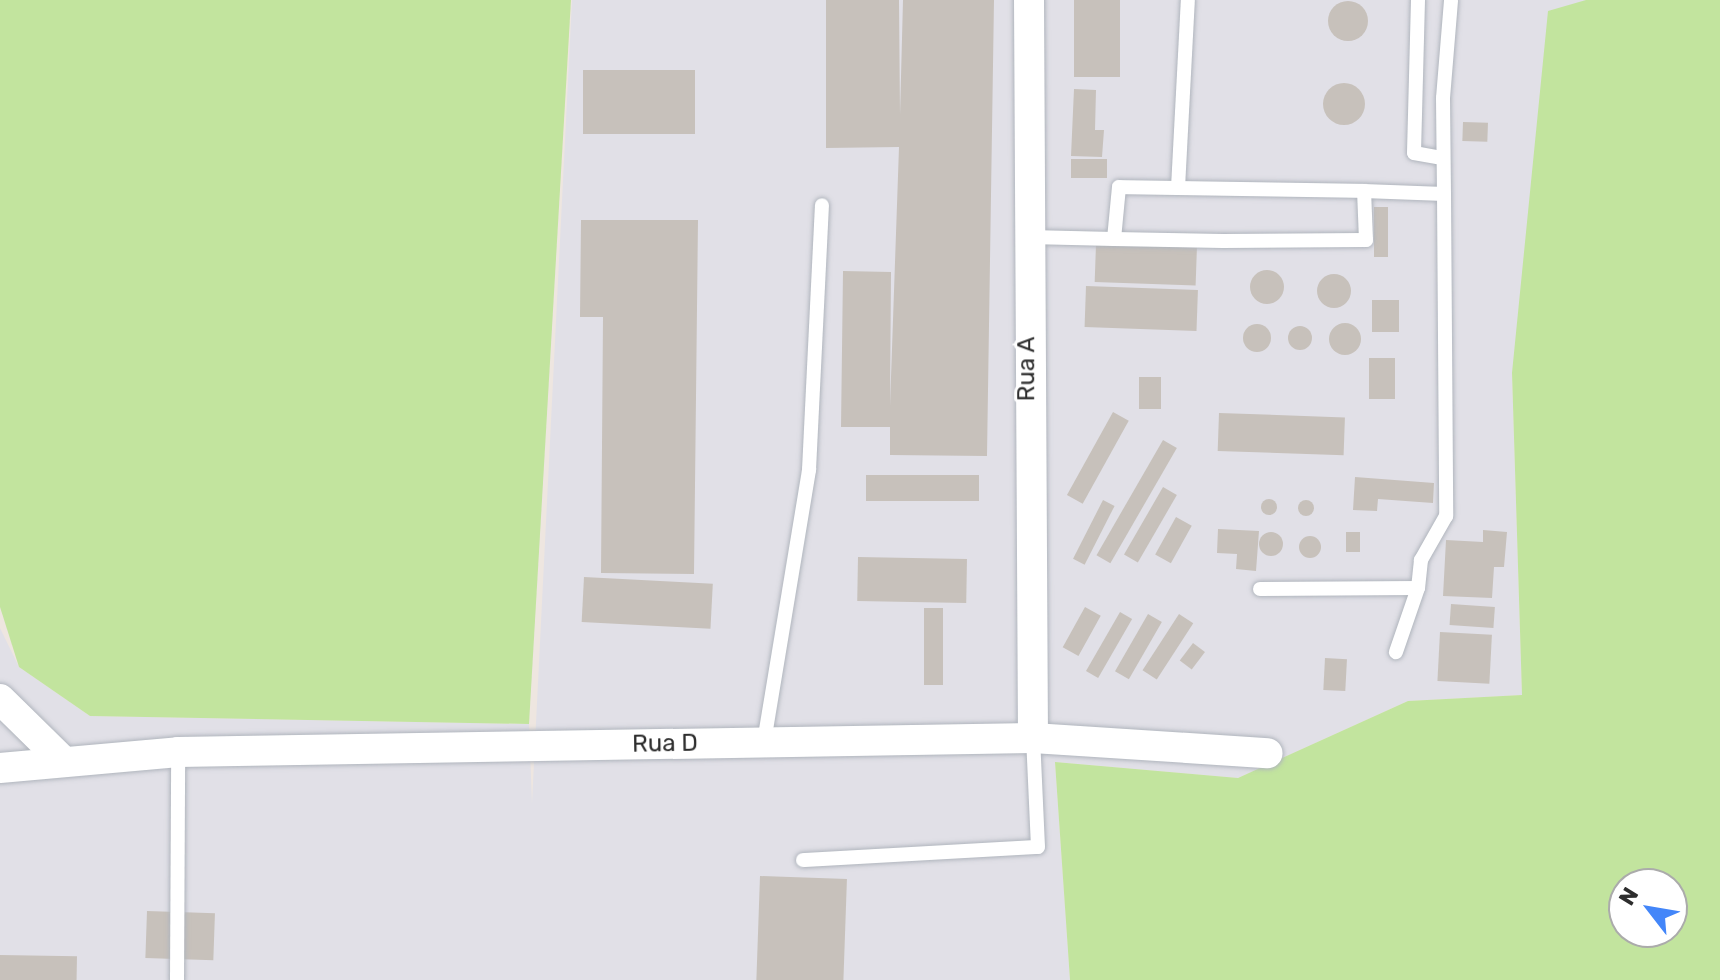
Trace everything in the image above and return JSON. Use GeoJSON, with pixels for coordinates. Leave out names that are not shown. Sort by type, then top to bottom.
{"type":"FeatureCollection","features":[{"type":"Feature","properties":{"kind":"street","name":"Rua A"},"geometry":{"type":"LineString","coordinates":[[1029,0],[1026,237],[1033,738]]}},
{"type":"Feature","properties":{"kind":"street"},"geometry":{"type":"LineString","coordinates":[[0,699],[61,759]]}},
{"type":"Feature","properties":{"kind":"street","name":"Rua D"},"geometry":{"type":"LineString","coordinates":[[0,768],[61,759],[178,752],[1033,738],[1268,753]]}},
{"type":"Feature","properties":{"kind":"lane"},"geometry":{"type":"LineString","coordinates":[[1178,188],[1188,0]]}},
{"type":"Feature","properties":{"kind":"lane"},"geometry":{"type":"LineString","coordinates":[[1418,0],[1414,153],[1443,158]]}},
{"type":"Feature","properties":{"kind":"lane"},"geometry":{"type":"LineString","coordinates":[[1396,652],[1418,588],[1421,560],[1446,516],[1443,158],[1451,0]]}},
{"type":"Feature","properties":{"kind":"lane"},"geometry":{"type":"LineString","coordinates":[[1114,239],[1119,187],[1444,194]]}},
{"type":"Feature","properties":{"kind":"lane"},"geometry":{"type":"LineString","coordinates":[[1026,237],[1366,240],[1364,191]]}},
{"type":"Feature","properties":{"kind":"lane"},"geometry":{"type":"LineString","coordinates":[[764,742],[809,470],[822,205]]}},
{"type":"Feature","properties":{"kind":"lane"},"geometry":{"type":"LineString","coordinates":[[1260,589],[1418,588]]}},
{"type":"Feature","properties":{"kind":"lane"},"geometry":{"type":"LineString","coordinates":[[803,860],[1038,847],[1033,738]]}},
{"type":"Feature","properties":{"kind":"lane"},"geometry":{"type":"LineString","coordinates":[[177,980],[178,752]]}},
{"type":"Feature","properties":{"kind":"shaded area"},"geometry":{"type":"Polygon","coordinates":[[[572,0],[1592,0],[1512,373],[1522,695],[1408,701],[1238,778],[1055,762],[1070,980],[0,980],[0,628],[19,667],[90,716],[529,724],[532,803],[572,0]]]}},
{"type":"Feature","properties":{"kind":"green space"},"geometry":{"type":"Polygon","coordinates":[[[0,0],[571,0],[529,724],[90,716],[19,667],[0,607],[0,0]]]}},
{"type":"Feature","properties":{"kind":"green space"},"geometry":{"type":"Polygon","coordinates":[[[1586,0],[1720,0],[1720,980],[1070,980],[1055,762],[1238,778],[1408,701],[1522,695],[1512,373],[1548,11],[1586,0]]]}},
{"type":"Feature","properties":{"kind":"building"},"geometry":{"type":"Polygon","coordinates":[[[826,0],[899,0],[900,115],[903,0],[994,0],[987,456],[890,455],[890,427],[841,427],[843,271],[891,272],[890,406],[899,147],[826,148],[826,0]]]}},
{"type":"Feature","properties":{"kind":"building"},"geometry":{"type":"Polygon","coordinates":[[[1074,0],[1120,0],[1120,77],[1074,77],[1074,0]]]}},
{"type":"Feature","properties":{"kind":"building"},"geometry":{"type":"Polygon","coordinates":[[[1348,1],[1362,7],[1368,21],[1362,35],[1348,41],[1334,35],[1328,21],[1334,7],[1348,1]]]}},
{"type":"Feature","properties":{"kind":"building"},"geometry":{"type":"Polygon","coordinates":[[[583,70],[695,70],[695,134],[583,134],[583,70]]]}},
{"type":"Feature","properties":{"kind":"building"},"geometry":{"type":"Polygon","coordinates":[[[1344,83],[1359,89],[1365,104],[1359,119],[1344,125],[1329,119],[1323,104],[1329,89],[1344,83]]]}},
{"type":"Feature","properties":{"kind":"building"},"geometry":{"type":"Polygon","coordinates":[[[1074,89],[1096,90],[1095,130],[1104,130],[1102,157],[1071,156],[1074,89]]]}},
{"type":"Feature","properties":{"kind":"building"},"geometry":{"type":"Polygon","coordinates":[[[1463,122],[1488,123],[1487,142],[1462,141],[1463,122]]]}},
{"type":"Feature","properties":{"kind":"building"},"geometry":{"type":"Polygon","coordinates":[[[1071,159],[1107,159],[1107,178],[1071,178],[1071,159]]]}},
{"type":"Feature","properties":{"kind":"building"},"geometry":{"type":"Polygon","coordinates":[[[1374,207],[1388,207],[1388,257],[1374,257],[1374,207]]]}},
{"type":"Feature","properties":{"kind":"building"},"geometry":{"type":"Polygon","coordinates":[[[581,220],[698,220],[694,574],[601,573],[603,317],[580,317],[581,220]]]}},
{"type":"Feature","properties":{"kind":"building"},"geometry":{"type":"Polygon","coordinates":[[[1096,244],[1197,248],[1196,286],[1095,282],[1096,244]]]}},
{"type":"Feature","properties":{"kind":"building"},"geometry":{"type":"Polygon","coordinates":[[[1267,270],[1279,275],[1284,287],[1279,299],[1267,304],[1255,299],[1250,287],[1255,275],[1267,270]]]}},
{"type":"Feature","properties":{"kind":"building"},"geometry":{"type":"Polygon","coordinates":[[[1334,274],[1346,279],[1351,291],[1346,303],[1334,308],[1322,303],[1317,291],[1322,279],[1334,274]]]}},
{"type":"Feature","properties":{"kind":"building"},"geometry":{"type":"Polygon","coordinates":[[[1086,286],[1198,290],[1197,331],[1085,327],[1086,286]]]}},
{"type":"Feature","properties":{"kind":"building"},"geometry":{"type":"Polygon","coordinates":[[[1372,300],[1399,300],[1399,332],[1372,332],[1372,300]]]}},
{"type":"Feature","properties":{"kind":"building"},"geometry":{"type":"Polygon","coordinates":[[[1345,323],[1356,328],[1361,339],[1356,350],[1345,355],[1334,350],[1329,339],[1334,328],[1345,323]]]}},
{"type":"Feature","properties":{"kind":"building"},"geometry":{"type":"Polygon","coordinates":[[[1257,324],[1267,328],[1271,338],[1267,348],[1257,352],[1247,348],[1243,338],[1247,328],[1257,324]]]}},
{"type":"Feature","properties":{"kind":"building"},"geometry":{"type":"Polygon","coordinates":[[[1300,326],[1308,330],[1312,338],[1308,346],[1300,350],[1292,346],[1288,338],[1292,330],[1300,326]]]}},
{"type":"Feature","properties":{"kind":"building"},"geometry":{"type":"Polygon","coordinates":[[[1369,358],[1395,358],[1395,399],[1369,399],[1369,358]]]}},
{"type":"Feature","properties":{"kind":"building"},"geometry":{"type":"Polygon","coordinates":[[[1139,377],[1161,377],[1161,409],[1139,409],[1139,377]]]}},
{"type":"Feature","properties":{"kind":"building"},"geometry":{"type":"Polygon","coordinates":[[[1113,412],[1129,421],[1083,504],[1067,495],[1113,412]]]}},
{"type":"Feature","properties":{"kind":"building"},"geometry":{"type":"Polygon","coordinates":[[[1219,413],[1345,417],[1344,455],[1218,451],[1219,413]]]}},
{"type":"Feature","properties":{"kind":"building"},"geometry":{"type":"Polygon","coordinates":[[[1163,440],[1177,448],[1110,563],[1096,555],[1163,440]]]}},
{"type":"Feature","properties":{"kind":"building"},"geometry":{"type":"Polygon","coordinates":[[[866,475],[979,475],[979,501],[866,501],[866,475]]]}},
{"type":"Feature","properties":{"kind":"building"},"geometry":{"type":"Polygon","coordinates":[[[1355,477],[1434,483],[1433,503],[1378,499],[1377,511],[1353,510],[1355,477]]]}},
{"type":"Feature","properties":{"kind":"building"},"geometry":{"type":"Polygon","coordinates":[[[1163,487],[1177,495],[1138,563],[1124,555],[1163,487]]]}},
{"type":"Feature","properties":{"kind":"building"},"geometry":{"type":"Polygon","coordinates":[[[1269,499],[1275,501],[1275,513],[1269,515],[1263,513],[1261,507],[1263,501],[1269,499]]]}},
{"type":"Feature","properties":{"kind":"building"},"geometry":{"type":"Polygon","coordinates":[[[1103,500],[1115,506],[1085,565],[1073,559],[1103,500]]]}},
{"type":"Feature","properties":{"kind":"building"},"geometry":{"type":"Polygon","coordinates":[[[1303,500],[1309,500],[1314,508],[1312,514],[1303,516],[1298,511],[1298,505],[1303,500]]]}},
{"type":"Feature","properties":{"kind":"building"},"geometry":{"type":"Polygon","coordinates":[[[1176,517],[1192,526],[1171,563],[1155,555],[1176,517]]]}},
{"type":"Feature","properties":{"kind":"building"},"geometry":{"type":"Polygon","coordinates":[[[1218,529],[1259,531],[1256,571],[1236,569],[1237,554],[1217,553],[1218,529]]]}},
{"type":"Feature","properties":{"kind":"building"},"geometry":{"type":"Polygon","coordinates":[[[1483,530],[1507,532],[1504,567],[1494,567],[1492,598],[1443,596],[1446,540],[1483,542],[1483,530]]]}},
{"type":"Feature","properties":{"kind":"building"},"geometry":{"type":"Polygon","coordinates":[[[1271,532],[1280,535],[1283,544],[1280,553],[1271,556],[1262,553],[1259,544],[1262,535],[1271,532]]]}},
{"type":"Feature","properties":{"kind":"building"},"geometry":{"type":"Polygon","coordinates":[[[1346,532],[1360,532],[1360,552],[1346,552],[1346,532]]]}},
{"type":"Feature","properties":{"kind":"building"},"geometry":{"type":"Polygon","coordinates":[[[1310,536],[1318,539],[1321,547],[1318,555],[1310,558],[1302,555],[1299,547],[1302,539],[1310,536]]]}},
{"type":"Feature","properties":{"kind":"building"},"geometry":{"type":"Polygon","coordinates":[[[858,557],[967,559],[966,603],[857,601],[858,557]]]}},
{"type":"Feature","properties":{"kind":"building"},"geometry":{"type":"Polygon","coordinates":[[[584,577],[713,584],[710,629],[582,622],[584,577]]]}},
{"type":"Feature","properties":{"kind":"building"},"geometry":{"type":"Polygon","coordinates":[[[1451,604],[1495,607],[1493,628],[1450,625],[1451,604]]]}},
{"type":"Feature","properties":{"kind":"building"},"geometry":{"type":"Polygon","coordinates":[[[1085,607],[1101,616],[1078,656],[1063,647],[1085,607]]]}},
{"type":"Feature","properties":{"kind":"building"},"geometry":{"type":"Polygon","coordinates":[[[924,608],[943,608],[943,685],[924,685],[924,608]]]}},
{"type":"Feature","properties":{"kind":"building"},"geometry":{"type":"Polygon","coordinates":[[[1120,612],[1132,619],[1098,678],[1086,671],[1120,612]]]}},
{"type":"Feature","properties":{"kind":"building"},"geometry":{"type":"Polygon","coordinates":[[[1148,614],[1162,622],[1129,679],[1115,671],[1148,614]]]}},
{"type":"Feature","properties":{"kind":"building"},"geometry":{"type":"Polygon","coordinates":[[[1179,614],[1193,623],[1157,679],[1143,670],[1179,614]]]}},
{"type":"Feature","properties":{"kind":"building"},"geometry":{"type":"Polygon","coordinates":[[[1440,632],[1492,635],[1489,684],[1437,681],[1440,632]]]}},
{"type":"Feature","properties":{"kind":"building"},"geometry":{"type":"Polygon","coordinates":[[[1193,643],[1205,652],[1192,670],[1180,661],[1193,643]]]}},
{"type":"Feature","properties":{"kind":"building"},"geometry":{"type":"Polygon","coordinates":[[[1325,658],[1347,659],[1345,691],[1323,690],[1325,658]]]}},
{"type":"Feature","properties":{"kind":"building"},"geometry":{"type":"Polygon","coordinates":[[[760,876],[847,879],[843,980],[756,980],[760,876]]]}},
{"type":"Feature","properties":{"kind":"building"},"geometry":{"type":"Polygon","coordinates":[[[147,911],[215,913],[213,960],[145,958],[147,911]]]}},
{"type":"Feature","properties":{"kind":"building"},"geometry":{"type":"Polygon","coordinates":[[[0,955],[77,956],[77,980],[0,980],[0,955]]]}}]}
